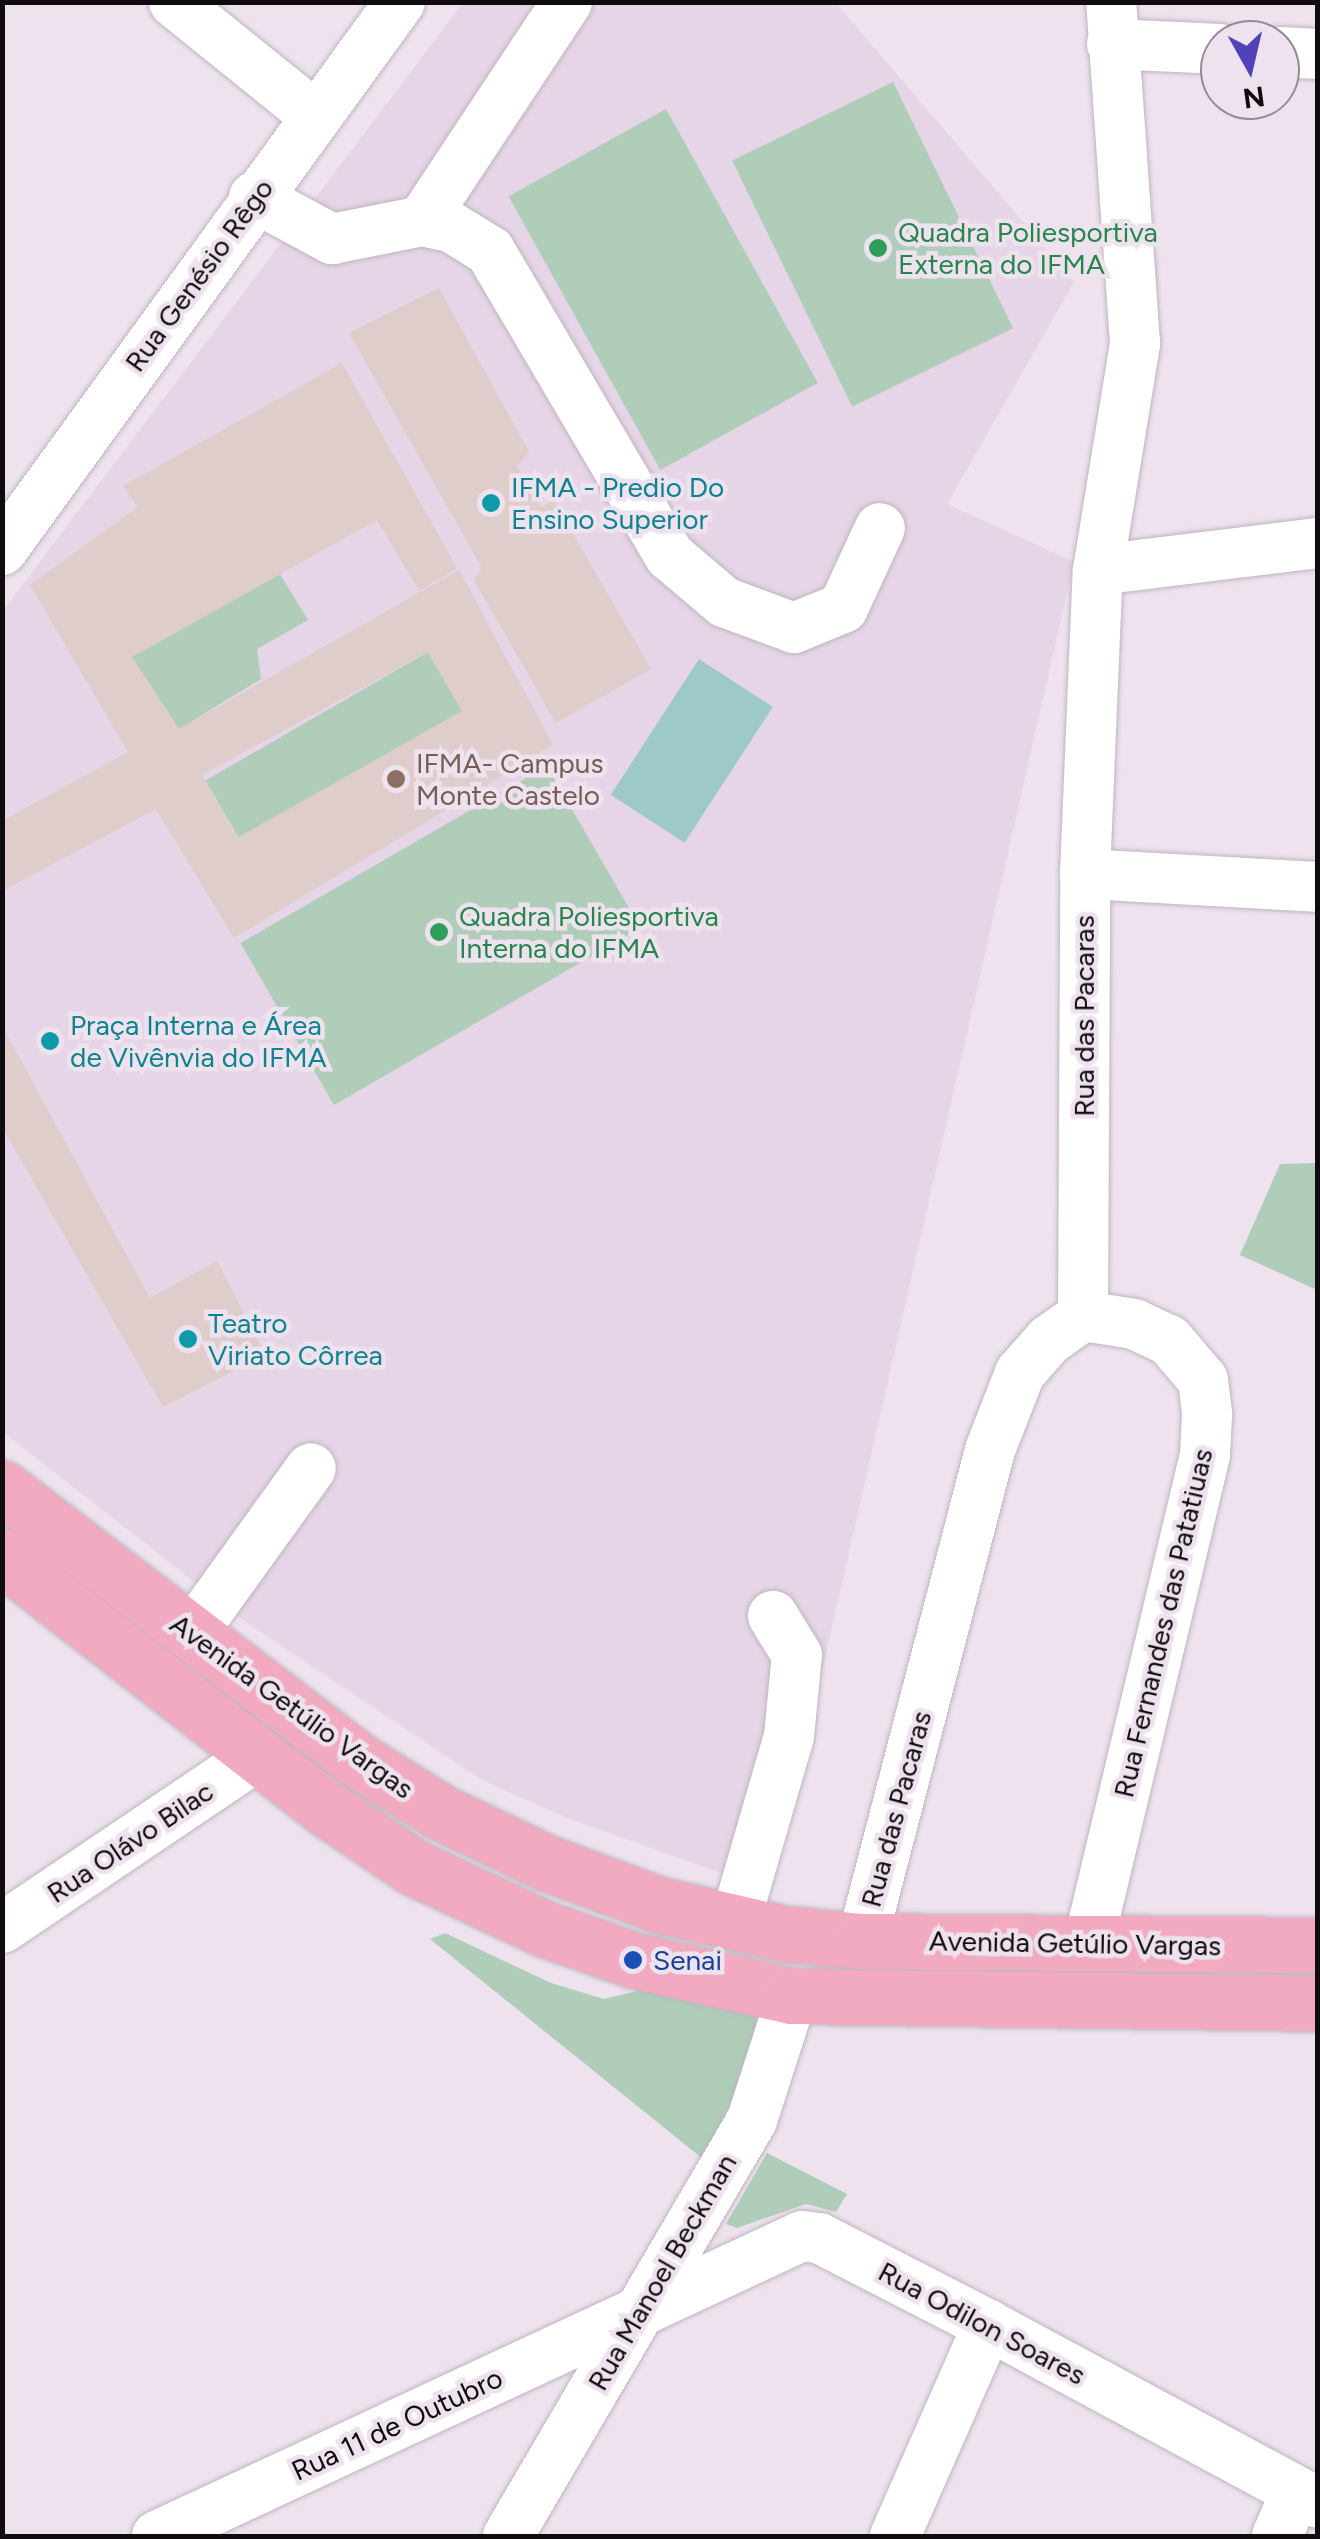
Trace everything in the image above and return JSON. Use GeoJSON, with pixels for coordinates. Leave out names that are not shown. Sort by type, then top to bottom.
{"type":"FeatureCollection","features":[{"type":"Feature","properties":{"kind":"main road","name":"Avenida Getúlio Vargas"},"geometry":{"type":"LineString","coordinates":[[2,1488],[362,1763],[442,1813],[549,1864],[660,1905],[734,1922],[862,1941],[1318,1945]]}},
{"type":"Feature","properties":{"kind":"main road","name":"Avenida Getúlio Vargas"},"geometry":{"type":"LineString","coordinates":[[2,1558],[258,1756],[413,1867],[545,1929],[633,1960],[792,1996],[1318,2003]]}},
{"type":"Feature","properties":{"kind":"street"},"geometry":{"type":"LineString","coordinates":[[174,2],[314,115]]}},
{"type":"Feature","properties":{"kind":"street","name":"Rua Genésio Rêgo"},"geometry":{"type":"LineString","coordinates":[[2,550],[254,196],[400,2]]}},
{"type":"Feature","properties":{"kind":"street"},"geometry":{"type":"LineString","coordinates":[[422,221],[567,2]]}},
{"type":"Feature","properties":{"kind":"street"},"geometry":{"type":"LineString","coordinates":[[1111,23],[1200,44]]}},
{"type":"Feature","properties":{"kind":"street","name":"Rua das Pacaras"},"geometry":{"type":"LineString","coordinates":[[862,1941],[990,1450],[1020,1373],[1049,1340],[1083,1316],[1085,874],[1098,570],[1135,344],[1111,23]]}},
{"type":"Feature","properties":{"kind":"street"},"geometry":{"type":"LineString","coordinates":[[254,196],[332,239],[422,221],[451,227],[490,252],[670,556],[724,602],[794,628],[843,608],[880,528]]}},
{"type":"Feature","properties":{"kind":"street"},"geometry":{"type":"LineString","coordinates":[[1098,570],[1318,543]]}},
{"type":"Feature","properties":{"kind":"street"},"geometry":{"type":"LineString","coordinates":[[1085,874],[1318,886]]}},
{"type":"Feature","properties":{"kind":"street","name":"Rua Fernandes das Patatiuas"},"geometry":{"type":"LineString","coordinates":[[1083,1316],[1134,1324],[1169,1340],[1204,1380],[1207,1415],[1204,1454],[1088,1944]]}},
{"type":"Feature","properties":{"kind":"street"},"geometry":{"type":"LineString","coordinates":[[192,1633],[312,1468]]}},
{"type":"Feature","properties":{"kind":"street"},"geometry":{"type":"LineString","coordinates":[[734,1922],[789,1736],[797,1656],[773,1616]]}},
{"type":"Feature","properties":{"kind":"street","name":"Rua Olávo Bilac"},"geometry":{"type":"LineString","coordinates":[[2,1928],[258,1756]]}},
{"type":"Feature","properties":{"kind":"street","name":"Rua Manoel Beckman"},"geometry":{"type":"LineString","coordinates":[[508,2536],[752,2120],[792,1996]]}},
{"type":"Feature","properties":{"kind":"street","name":"Rua Odilon Soares"},"geometry":{"type":"LineString","coordinates":[[638,2311],[810,2236],[988,2325],[1307,2497]]}},
{"type":"Feature","properties":{"kind":"street","name":"Rua 11 de Outubro"},"geometry":{"type":"LineString","coordinates":[[157,2536],[638,2311]]}},
{"type":"Feature","properties":{"kind":"street"},"geometry":{"type":"LineString","coordinates":[[895,2536],[988,2325]]}},
{"type":"Feature","properties":{"kind":"street"},"geometry":{"type":"LineString","coordinates":[[1277,2536],[1307,2497]]}},
{"type":"Feature","properties":{"kind":"shaded area","name":"IFMA- Campus Monte Castelo"},"geometry":{"type":"Polygon","coordinates":[[[463,3],[836,3],[1074,282],[947,504],[1074,562],[772,1891],[567,1818],[482,1780],[247,1623],[3,1432],[2,612],[463,3]]]}},
{"type":"Feature","properties":{"kind":"shaded area","name":"Quadra Poliesportiva Externa do IFMA"},"geometry":{"type":"Polygon","coordinates":[[[893,82],[1013,328],[852,407],[732,160],[893,82]]]}},
{"type":"Feature","properties":{"kind":"shaded area"},"geometry":{"type":"Polygon","coordinates":[[[666,109],[818,383],[660,470],[509,196],[666,109]]]}},
{"type":"Feature","properties":{"kind":"shaded area"},"geometry":{"type":"Polygon","coordinates":[[[280,574],[308,620],[257,649],[261,679],[179,729],[132,657],[280,574]]]}},
{"type":"Feature","properties":{"kind":"shaded area"},"geometry":{"type":"Polygon","coordinates":[[[428,652],[462,711],[239,839],[205,780],[428,652]]]}},
{"type":"Feature","properties":{"kind":"shaded area"},"geometry":{"type":"Polygon","coordinates":[[[699,659],[773,707],[685,843],[611,795],[699,659]]]}},
{"type":"Feature","properties":{"kind":"shaded area","name":"Quadra Poliesportiva Interna do IFMA"},"geometry":{"type":"Polygon","coordinates":[[[547,766],[640,928],[334,1105],[240,943],[547,766]]]}},
{"type":"Feature","properties":{"kind":"shaded area"},"geometry":{"type":"Polygon","coordinates":[[[1318,1163],[1317,1290],[1240,1255],[1280,1164],[1318,1163]]]}},
{"type":"Feature","properties":{"kind":"shaded area"},"geometry":{"type":"Polygon","coordinates":[[[445,1933],[551,1983],[604,1999],[654,1987],[742,2007],[757,2018],[755,2055],[703,2159],[430,1939],[445,1933]]]}},
{"type":"Feature","properties":{"kind":"shaded area"},"geometry":{"type":"Polygon","coordinates":[[[767,2153],[847,2194],[836,2212],[806,2204],[737,2228],[726,2224],[767,2153]]]}},
{"type":"Feature","properties":{"kind":"building","name":"IFMA - Predio Do Ensino Superior"},"geometry":{"type":"Polygon","coordinates":[[[439,288],[529,452],[517,467],[542,508],[553,499],[651,669],[556,723],[474,580],[482,568],[349,333],[439,288]]]}},
{"type":"Feature","properties":{"kind":"building"},"geometry":{"type":"Polygon","coordinates":[[[342,363],[457,568],[419,591],[377,520],[132,657],[179,729],[459,570],[553,745],[234,938],[156,809],[2,891],[2,821],[128,752],[30,585],[138,507],[123,486],[342,363]],[[428,652],[202,775],[237,838],[462,711],[428,652]]]}},
{"type":"Feature","properties":{"kind":"building"},"geometry":{"type":"Polygon","coordinates":[[[2,1026],[150,1298],[217,1261],[265,1355],[163,1407],[2,1127],[2,1026]]]}},
{"type":"Feature","properties":{"kind":"place","name":"Quadra Poliesportiva Externa do IFMA"},"geometry":{"type":"Point","coordinates":[878,248]}},
{"type":"Feature","properties":{"kind":"place","name":"IFMA - Predio Do Ensino Superior"},"geometry":{"type":"Point","coordinates":[491,503]}},
{"type":"Feature","properties":{"kind":"place","name":"IFMA- Campus Monte Castelo"},"geometry":{"type":"Point","coordinates":[396,779]}},
{"type":"Feature","properties":{"kind":"place","name":"Quadra Poliesportiva Interna do IFMA"},"geometry":{"type":"Point","coordinates":[439,932]}},
{"type":"Feature","properties":{"kind":"place","name":"Praça Interna e Área de Vivênvia do IFMA"},"geometry":{"type":"Point","coordinates":[50,1041]}},
{"type":"Feature","properties":{"kind":"place","name":"Teatro Viriato Côrrea"},"geometry":{"type":"Point","coordinates":[188,1339]}},
{"type":"Feature","properties":{"kind":"place","name":"Senai"},"geometry":{"type":"Point","coordinates":[633,1960]}}]}
